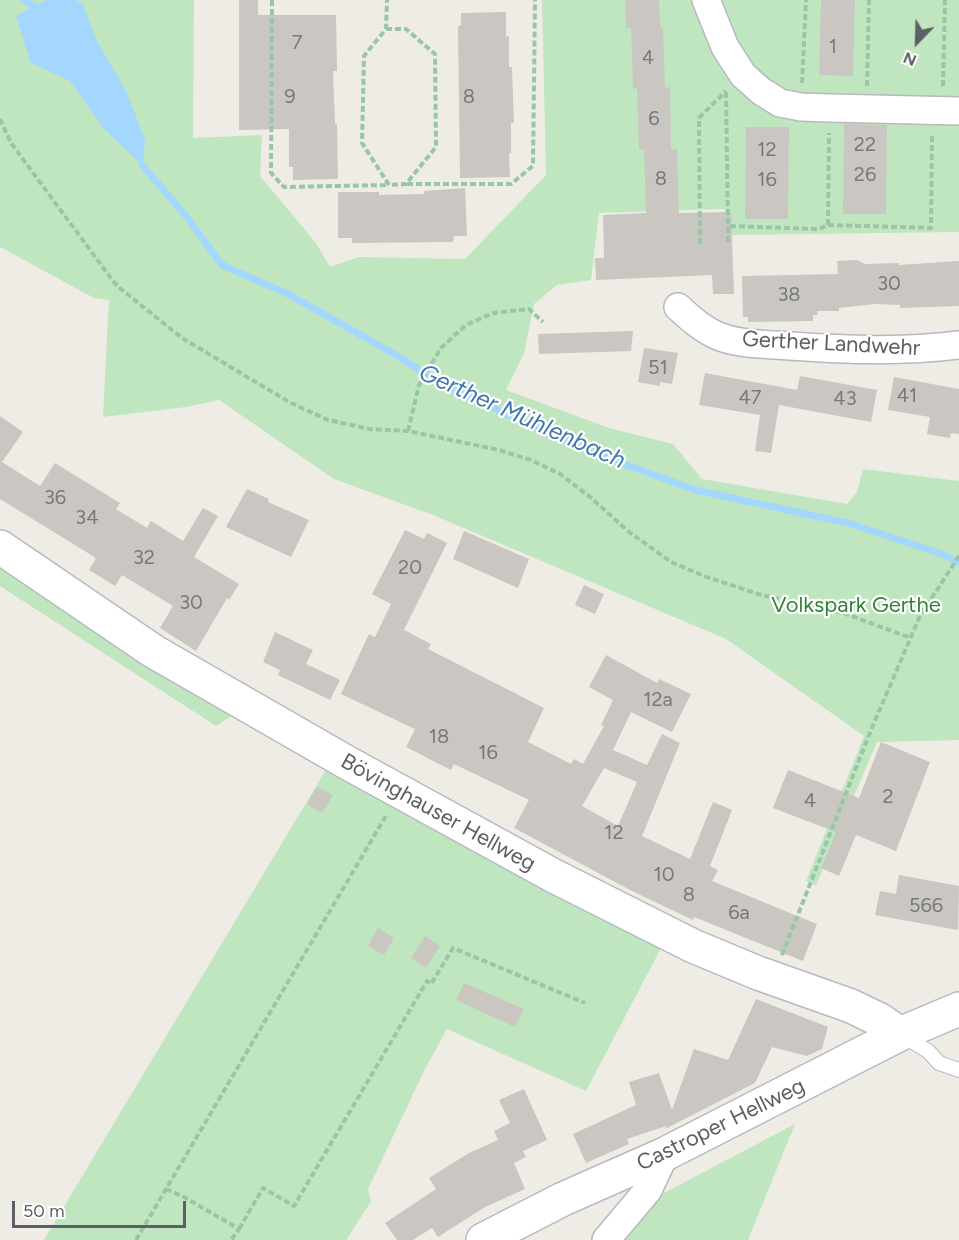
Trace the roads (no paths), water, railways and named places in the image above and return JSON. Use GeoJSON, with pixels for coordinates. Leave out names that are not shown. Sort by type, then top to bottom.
{"type":"FeatureCollection","features":[{"type":"Feature","properties":{"kind":"street"},"geometry":{"type":"LineString","coordinates":[[706,0],[725,47],[734,83],[761,91],[780,103],[801,107],[944,110]]}},
{"type":"Feature","properties":{"kind":"street","name":"Gerther Landwehr"},"geometry":{"type":"LineString","coordinates":[[678,307],[697,326],[720,337],[746,343],[877,351],[959,345]]}},
{"type":"Feature","properties":{"kind":"street","name":"Bövinghauser Hellweg"},"geometry":{"type":"LineString","coordinates":[[0,547],[153,651],[400,792],[608,905],[693,946],[773,979],[851,1006],[900,1034]]}},
{"type":"Feature","properties":{"kind":"street","name":"Castroper Hellweg"},"geometry":{"type":"LineString","coordinates":[[483,1240],[563,1199],[665,1155],[900,1034],[959,1009]]}},
{"type":"Feature","properties":{"kind":"street"},"geometry":{"type":"LineString","coordinates":[[606,1240],[648,1190],[665,1155]]}},
{"type":"Feature","properties":{"kind":"lane"},"geometry":{"type":"LineString","coordinates":[[900,1034],[928,1051],[939,1063],[959,1070]]}},
{"type":"Feature","properties":{"kind":"water"},"geometry":{"type":"Polygon","coordinates":[[[46,0],[76,0],[83,4],[96,39],[127,93],[145,140],[143,166],[104,129],[70,81],[31,63],[16,16],[46,0]]]}},
{"type":"Feature","properties":{"kind":"waterway","name":"Gerther Mühlenbach"},"geometry":{"type":"LineString","coordinates":[[24,0],[34,6]]}},
{"type":"Feature","properties":{"kind":"waterway","name":"Gerther Mühlenbach"},"geometry":{"type":"LineString","coordinates":[[143,166],[186,216],[222,265],[290,295],[401,358],[440,383],[575,446],[695,490],[848,523],[942,554],[959,563]]}},
{"type":"Feature","properties":{"kind":"park label","name":"Volkspark Gerthe"},"geometry":{"type":"Point","coordinates":[856,606]}}]}
